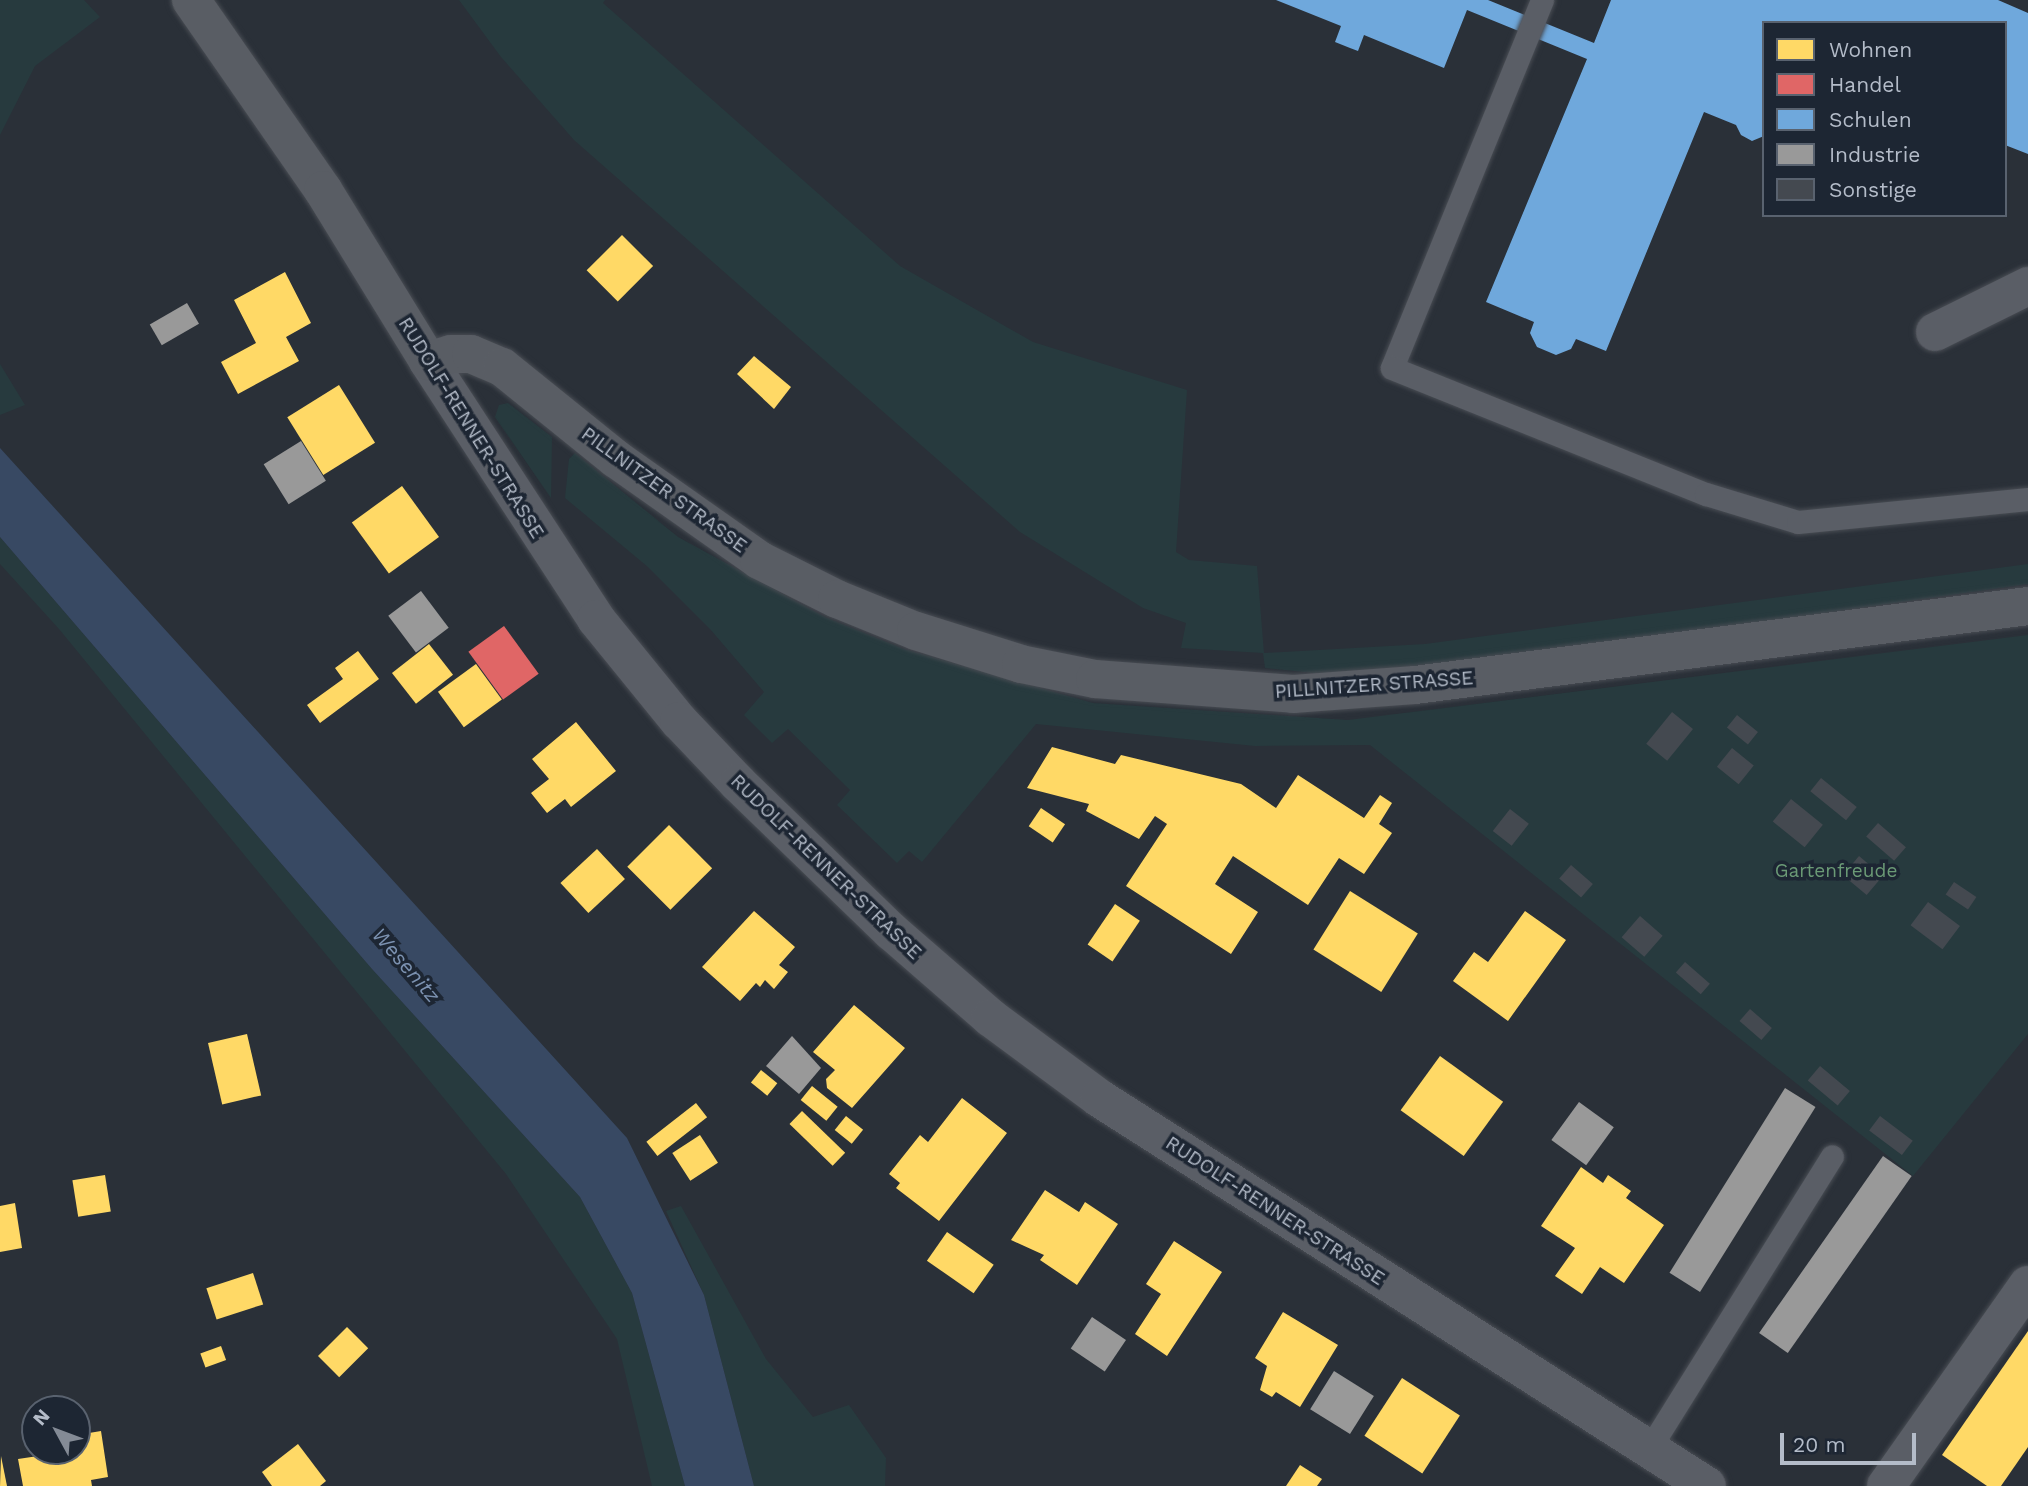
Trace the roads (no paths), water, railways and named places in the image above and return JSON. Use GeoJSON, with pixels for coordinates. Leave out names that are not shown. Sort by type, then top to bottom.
{"type":"FeatureCollection","features":[{"type":"Feature","properties":{"kind":"street","name":"RUDOLF-RENNER-STRASSE"},"geometry":{"type":"LineString","coordinates":[[191,0],[323,190],[560,570],[611,637],[738,783],[892,932],[991,1018],[1099,1098],[1707,1486]]}},
{"type":"Feature","properties":{"kind":"street"},"geometry":{"type":"LineString","coordinates":[[1935,332],[2028,286]]}},
{"type":"Feature","properties":{"kind":"street","name":"PILLNITZER STRASSE"},"geometry":{"type":"LineString","coordinates":[[428,361],[451,354],[471,354],[502,367],[686,511],[759,560],[837,599],[916,631],[1021,664],[1095,679],[1293,694],[1415,685],[2028,606]]}},
{"type":"Feature","properties":{"kind":"street"},"geometry":{"type":"LineString","coordinates":[[1886,1486],[2028,1285]]}},
{"type":"Feature","properties":{"kind":"lane"},"geometry":{"type":"LineString","coordinates":[[1542,0],[1392,368],[1706,494],[1798,522],[2028,499]]}},
{"type":"Feature","properties":{"kind":"lane"},"geometry":{"type":"LineString","coordinates":[[1649,1449],[1832,1156]]}},
{"type":"Feature","properties":{"kind":"water","name":"Wesenitz"},"geometry":{"type":"Polygon","coordinates":[[[0,448],[627,1138],[704,1295],[754,1486],[685,1486],[632,1293],[580,1197],[372,969],[0,537],[0,448]]]}},
{"type":"Feature","properties":{"kind":"park label","name":"Gartenfreude"},"geometry":{"type":"Point","coordinates":[1836,871]}}]}
